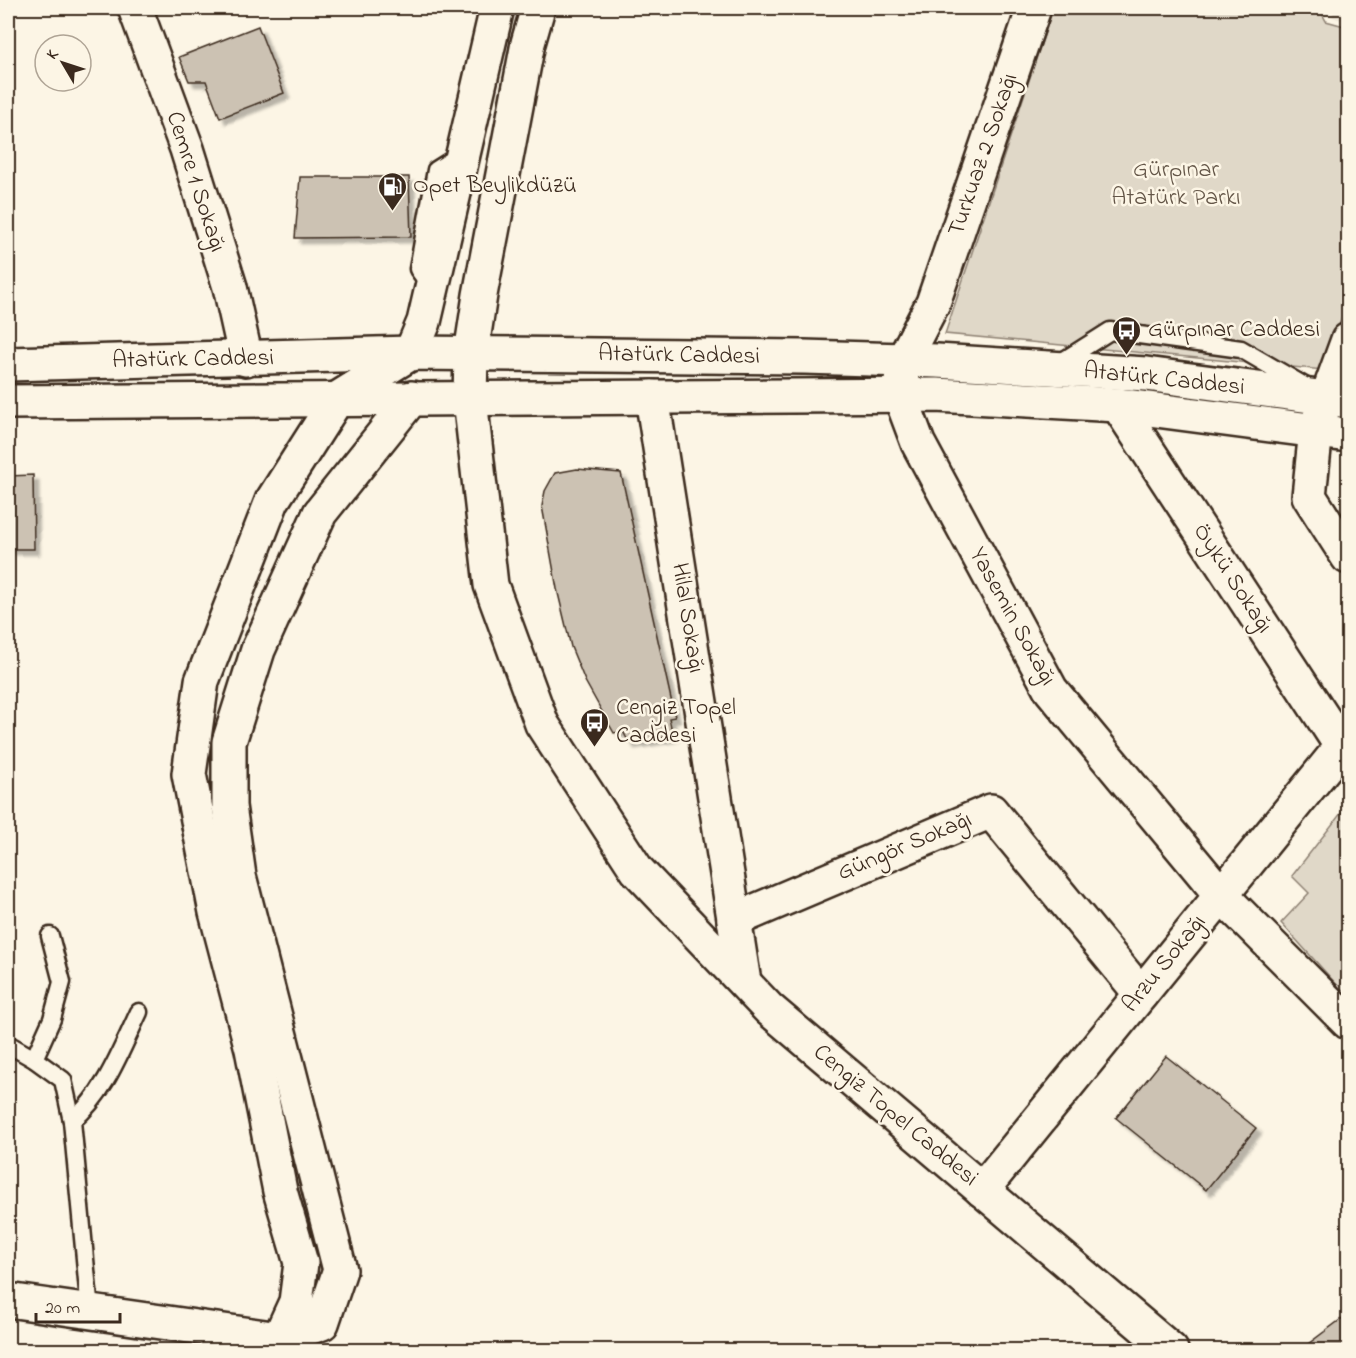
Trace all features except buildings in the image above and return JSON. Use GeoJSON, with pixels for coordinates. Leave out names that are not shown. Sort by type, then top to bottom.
{"type":"FeatureCollection","features":[{"type":"Feature","properties":{"kind":"street","name":"Cemre 1 Sokağı"},"geometry":{"type":"LineString","coordinates":[[135,8],[187,149],[230,287],[246,359]]}},
{"type":"Feature","properties":{"kind":"street"},"geometry":{"type":"LineString","coordinates":[[279,1339],[296,1302],[301,1263],[280,1191],[252,1049],[216,912],[189,774],[202,681],[272,501],[337,399],[411,354],[424,322],[497,8]]}},
{"type":"Feature","properties":{"kind":"street","name":"Cengiz Topel Caddesi"},"geometry":{"type":"LineString","coordinates":[[537,8],[528,43],[482,284],[471,354],[470,399],[491,585],[542,724],[637,870],[769,1009],[1170,1350]]}},
{"type":"Feature","properties":{"kind":"street","name":"Turkuaz 2 Sokağı"},"geometry":{"type":"LineString","coordinates":[[933,303],[1034,8]]}},
{"type":"Feature","properties":{"kind":"street"},"geometry":{"type":"LineString","coordinates":[[918,443],[936,395],[937,361],[933,303]]}},
{"type":"Feature","properties":{"kind":"street","name":"Yasemin Sokağı"},"geometry":{"type":"LineString","coordinates":[[933,303],[903,361],[900,395],[918,443],[1051,690],[1221,895],[1348,1022]]}},
{"type":"Feature","properties":{"kind":"street"},"geometry":{"type":"LineString","coordinates":[[1348,340],[1338,400],[1316,430],[1309,495],[1348,557]]}},
{"type":"Feature","properties":{"kind":"street","name":"Atatürk Caddesi"},"geometry":{"type":"LineString","coordinates":[[8,364],[411,354],[804,357],[937,361],[1146,374],[1338,400]]}},
{"type":"Feature","properties":{"kind":"street","name":"Atatürk Caddesi"},"geometry":{"type":"LineString","coordinates":[[8,402],[936,395],[1118,405],[1348,435]]}},
{"type":"Feature","properties":{"kind":"street","name":"Hilal Sokağı"},"geometry":{"type":"LineString","coordinates":[[652,397],[744,982]]}},
{"type":"Feature","properties":{"kind":"street"},"geometry":{"type":"LineString","coordinates":[[8,1300],[279,1339],[322,1323],[340,1270],[239,876],[229,806],[229,742],[258,650],[320,513],[412,398]]}},
{"type":"Feature","properties":{"kind":"street","name":"Öykü Sokağı"},"geometry":{"type":"LineString","coordinates":[[1118,405],[1346,746]]}},
{"type":"Feature","properties":{"kind":"street","name":"Arzu Sokağı"},"geometry":{"type":"LineString","coordinates":[[982,1190],[1221,895],[1346,746]]}},
{"type":"Feature","properties":{"kind":"street","name":"Güngör Sokağı"},"geometry":{"type":"LineString","coordinates":[[735,920],[990,811],[1142,994]]}},
{"type":"Feature","properties":{"kind":"lane"},"geometry":{"type":"LineString","coordinates":[[34,1059],[52,1018],[62,982],[50,936]]}},
{"type":"Feature","properties":{"kind":"lane"},"geometry":{"type":"LineString","coordinates":[[72,1121],[86,1110],[113,1068],[139,1012]]}},
{"type":"Feature","properties":{"kind":"lane"},"geometry":{"type":"LineString","coordinates":[[8,1044],[63,1080],[72,1121],[90,1312]]}},
{"type":"Feature","properties":{"kind":"shaded area"},"geometry":{"type":"Polygon","coordinates":[[[1335,8],[1348,8],[1348,22],[1332,17],[1335,8]]]}},
{"type":"Feature","properties":{"kind":"green space","name":"Gürpınar Atatürk Parkı"},"geometry":{"type":"Polygon","coordinates":[[[1053,8],[1319,8],[1326,21],[1348,27],[1348,299],[1324,370],[945,334],[1053,8]]]}},
{"type":"Feature","properties":{"kind":"green space"},"geometry":{"type":"Polygon","coordinates":[[[1348,806],[1348,997],[1281,923],[1309,893],[1292,876],[1348,806]]]}},
{"type":"Feature","properties":{"kind":"place","name":"Opet Beylikdüzü"},"geometry":{"type":"Point","coordinates":[392,212]}},
{"type":"Feature","properties":{"kind":"place","name":"Gürpınar Caddesi"},"geometry":{"type":"Point","coordinates":[1127,356]}},
{"type":"Feature","properties":{"kind":"place","name":"Cengiz Topel Caddesi"},"geometry":{"type":"Point","coordinates":[595,748]}}]}
